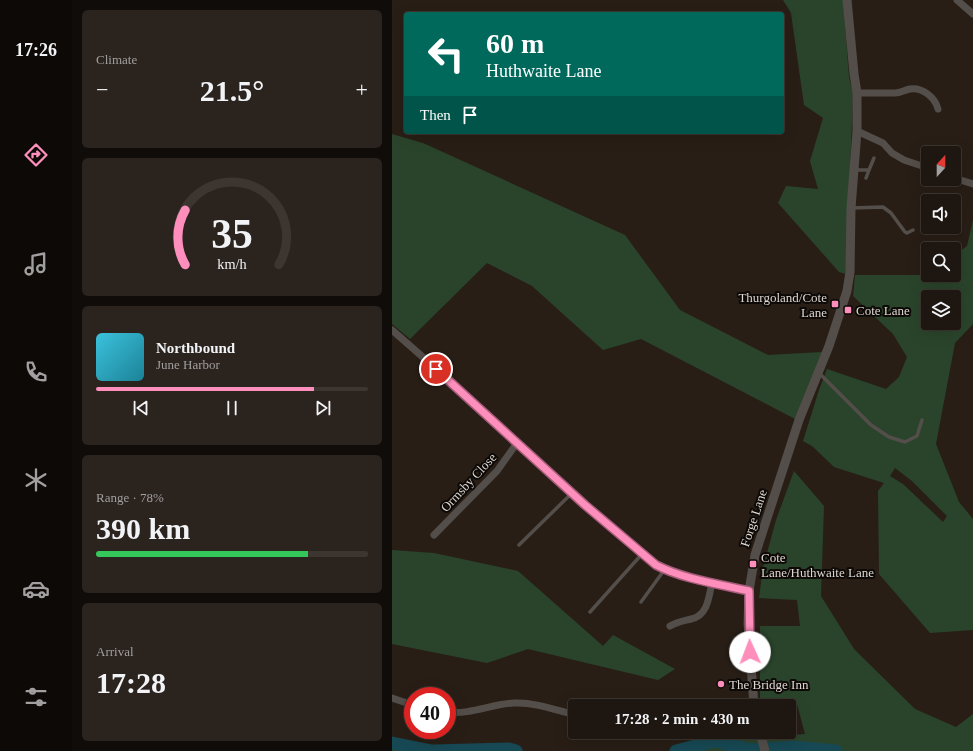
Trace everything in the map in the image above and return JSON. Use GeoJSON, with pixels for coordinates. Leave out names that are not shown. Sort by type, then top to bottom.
{"type":"FeatureCollection","features":[{"type":"Feature","properties":{"kind":"street"},"geometry":{"type":"LineString","coordinates":[[819,373],[847,291],[850,272],[851,208],[857,93],[847,0]]}},
{"type":"Feature","properties":{"kind":"street"},"geometry":{"type":"LineString","coordinates":[[957,0],[973,14]]}},
{"type":"Feature","properties":{"kind":"street"},"geometry":{"type":"LineString","coordinates":[[857,93],[901,93],[910,89],[920,90],[926,92],[934,98],[938,109]]}},
{"type":"Feature","properties":{"kind":"street"},"geometry":{"type":"LineString","coordinates":[[856,130],[883,143],[892,153],[904,160],[921,166]]}},
{"type":"Feature","properties":{"kind":"street"},"geometry":{"type":"LineString","coordinates":[[961,180],[973,184]]}},
{"type":"Feature","properties":{"kind":"street"},"geometry":{"type":"LineString","coordinates":[[392,330],[425,358],[572,493],[642,554],[665,569],[749,591]]}},
{"type":"Feature","properties":{"kind":"street","name":"Forge Lane"},"geometry":{"type":"LineString","coordinates":[[753,699],[749,638],[749,591],[755,556],[802,413],[819,373]]}},
{"type":"Feature","properties":{"kind":"street","name":"Ormsby Close"},"geometry":{"type":"LineString","coordinates":[[434,535],[497,471],[517,443]]}},
{"type":"Feature","properties":{"kind":"street"},"geometry":{"type":"LineString","coordinates":[[669,627],[678,622],[696,618],[703,613],[712,582]]}},
{"type":"Feature","properties":{"kind":"street"},"geometry":{"type":"LineString","coordinates":[[392,698],[404,702]]}},
{"type":"Feature","properties":{"kind":"street"},"geometry":{"type":"LineString","coordinates":[[456,713],[514,703],[532,705],[568,713]]}},
{"type":"Feature","properties":{"kind":"street"},"geometry":{"type":"LineString","coordinates":[[762,739],[765,751]]}},
{"type":"Feature","properties":{"kind":"lane"},"geometry":{"type":"LineString","coordinates":[[866,178],[874,158]]}},
{"type":"Feature","properties":{"kind":"lane"},"geometry":{"type":"LineString","coordinates":[[854,170],[869,170]]}},
{"type":"Feature","properties":{"kind":"lane"},"geometry":{"type":"LineString","coordinates":[[851,208],[883,207],[891,213],[905,232],[907,233],[913,230]]}},
{"type":"Feature","properties":{"kind":"lane"},"geometry":{"type":"LineString","coordinates":[[819,373],[871,425],[890,437],[905,442],[917,436],[922,420]]}},
{"type":"Feature","properties":{"kind":"lane"},"geometry":{"type":"LineString","coordinates":[[519,545],[572,493]]}},
{"type":"Feature","properties":{"kind":"lane"},"geometry":{"type":"LineString","coordinates":[[590,612],[642,554]]}},
{"type":"Feature","properties":{"kind":"lane"},"geometry":{"type":"LineString","coordinates":[[641,602],[665,569]]}},
{"type":"Feature","properties":{"kind":"green space"},"geometry":{"type":"Polygon","coordinates":[[[783,0],[843,0],[849,77],[853,94],[846,274],[839,272],[778,203],[786,186],[818,189],[810,161],[823,118],[804,105],[791,13],[783,0]]]}},
{"type":"Feature","properties":{"kind":"green space"},"geometry":{"type":"Polygon","coordinates":[[[392,134],[423,143],[625,235],[680,310],[768,355],[822,352],[797,420],[641,339],[603,350],[532,286],[487,263],[410,339],[392,324],[392,134]]]}},
{"type":"Feature","properties":{"kind":"green space"},"geometry":{"type":"Polygon","coordinates":[[[973,220],[973,324],[955,343],[936,444],[959,502],[973,519],[973,630],[930,633],[879,574],[878,491],[884,483],[834,467],[812,446],[803,441],[827,369],[886,389],[899,377],[907,357],[893,334],[853,296],[855,275],[921,275],[921,282],[961,282],[961,251],[967,246],[973,220]],[[895,468],[890,476],[903,484],[943,522],[947,516],[912,481],[895,468]]]}},
{"type":"Feature","properties":{"kind":"green space"},"geometry":{"type":"Polygon","coordinates":[[[794,471],[824,506],[821,596],[854,649],[915,709],[956,727],[973,714],[973,751],[769,751],[766,739],[796,739],[796,735],[805,734],[796,704],[796,699],[760,699],[760,626],[800,626],[797,600],[759,598],[763,568],[776,520],[794,471]]]}},
{"type":"Feature","properties":{"kind":"green space"},"geometry":{"type":"Polygon","coordinates":[[[392,550],[434,553],[518,571],[603,646],[613,635],[675,669],[658,680],[528,649],[487,663],[392,644],[392,550]]]}},
{"type":"Feature","properties":{"kind":"green space"},"geometry":{"type":"Polygon","coordinates":[[[758,739],[760,751],[677,751],[701,741],[758,739]]]}},
{"type":"Feature","properties":{"kind":"green space"},"geometry":{"type":"Polygon","coordinates":[[[392,741],[415,744],[415,751],[392,751],[392,741]]]}},
{"type":"Feature","properties":{"kind":"waterway"},"geometry":{"type":"LineString","coordinates":[[676,751],[715,741],[751,750],[793,747],[836,751]]}},
{"type":"Feature","properties":{"kind":"waterway"},"geometry":{"type":"LineString","coordinates":[[392,743],[432,751],[509,749],[516,751]]}},
{"type":"Feature","properties":{"kind":"place","name":"Thurgoland/Cote Lane"},"geometry":{"type":"Point","coordinates":[835,304]}},
{"type":"Feature","properties":{"kind":"place","name":"Cote Lane"},"geometry":{"type":"Point","coordinates":[848,310]}},
{"type":"Feature","properties":{"kind":"place","name":"Cote Lane/Huthwaite Lane"},"geometry":{"type":"Point","coordinates":[753,564]}},
{"type":"Feature","properties":{"kind":"place","name":"The Bridge Inn"},"geometry":{"type":"Point","coordinates":[721,684]}},
{"type":"Feature","properties":{"kind":"route"},"geometry":{"type":"LineString","coordinates":[[436,369],[585,505],[656,565],[690,577],[749,591],[748,624],[750,652]]}}]}
